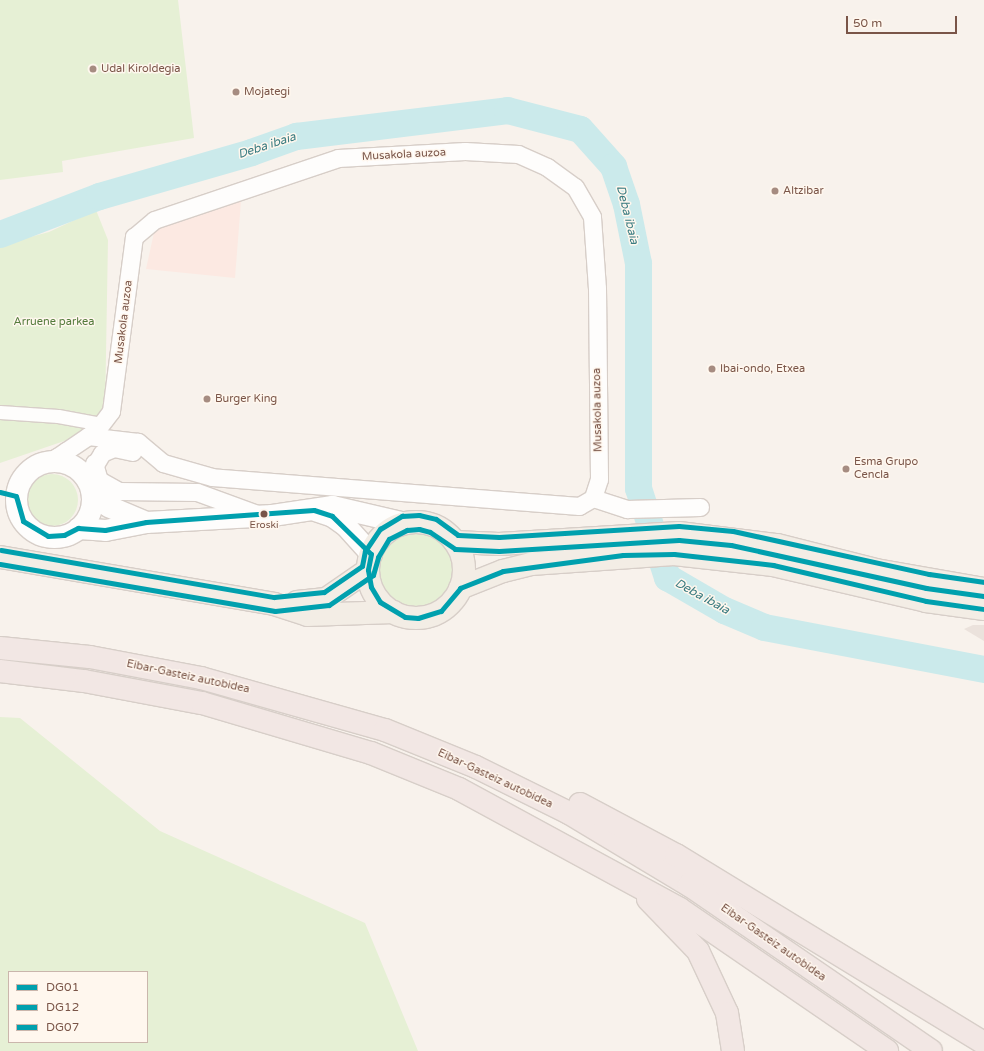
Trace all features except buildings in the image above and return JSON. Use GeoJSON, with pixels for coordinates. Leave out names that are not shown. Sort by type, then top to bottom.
{"type":"FeatureCollection","features":[{"type":"Feature","properties":{"kind":"highway","name":"Eibar-Gasteiz autobidea"},"geometry":{"type":"LineString","coordinates":[[0,648],[90,657],[200,678],[385,730],[476,767],[569,814],[689,885],[931,1051]]}},
{"type":"Feature","properties":{"kind":"highway","name":"Eibar-Gasteiz autobidea"},"geometry":{"type":"LineString","coordinates":[[0,671],[84,681],[202,702],[371,752],[458,789],[680,909],[887,1051]]}},
{"type":"Feature","properties":{"kind":"highway"},"geometry":{"type":"LineString","coordinates":[[385,730],[447,745],[592,810],[742,895],[984,1043]]}},
{"type":"Feature","properties":{"kind":"highway"},"geometry":{"type":"LineString","coordinates":[[634,884],[698,951],[727,1013],[733,1051]]}},
{"type":"Feature","properties":{"kind":"main road"},"geometry":{"type":"LineString","coordinates":[[274,604],[326,599],[369,562],[384,534],[405,523],[433,525],[455,542],[623,546],[777,545],[921,580],[984,589]]}},
{"type":"Feature","properties":{"kind":"main road"},"geometry":{"type":"LineString","coordinates":[[0,557],[274,604],[307,615],[394,612],[418,618],[430,616],[451,602],[460,588],[464,573],[455,542]]}},
{"type":"Feature","properties":{"kind":"main road"},"geometry":{"type":"LineString","coordinates":[[460,588],[503,570],[623,546]]}},
{"type":"Feature","properties":{"kind":"main road"},"geometry":{"type":"LineString","coordinates":[[707,546],[780,566],[926,601],[984,609]]}},
{"type":"Feature","properties":{"kind":"main road"},"geometry":{"type":"LineString","coordinates":[[369,562],[371,587],[380,602],[394,612]]}},
{"type":"Feature","properties":{"kind":"street","name":"Musakola auzoa"},"geometry":{"type":"LineString","coordinates":[[50,462],[88,436],[102,424],[115,402],[134,237],[154,220],[338,158],[465,152],[518,154],[547,167],[575,187],[592,217],[597,288],[599,479],[593,498]]}},
{"type":"Feature","properties":{"kind":"street"},"geometry":{"type":"LineString","coordinates":[[0,412],[58,416],[102,424]]}},
{"type":"Feature","properties":{"kind":"street"},"geometry":{"type":"LineString","coordinates":[[88,436],[138,442],[163,463]]}},
{"type":"Feature","properties":{"kind":"street"},"geometry":{"type":"LineString","coordinates":[[259,515],[197,492],[119,491],[99,480],[91,478],[72,466],[50,462],[30,469],[8,494],[23,521],[41,534],[64,536],[78,528],[89,512],[91,478],[102,453],[125,448],[154,463],[163,463],[212,477],[579,506],[593,498],[627,509],[695,507]]}},
{"type":"Feature","properties":{"kind":"street"},"geometry":{"type":"LineString","coordinates":[[91,478],[108,506],[146,522]]}},
{"type":"Feature","properties":{"kind":"street"},"geometry":{"type":"LineString","coordinates":[[78,528],[105,530],[146,522],[259,515],[314,510],[332,506],[405,523]]}},
{"type":"Feature","properties":{"kind":"street"},"geometry":{"type":"LineString","coordinates":[[314,510],[332,516],[345,525],[369,562]]}},
{"type":"Feature","properties":{"kind":"shaded area"},"geometry":{"type":"Polygon","coordinates":[[[241,201],[235,278],[146,269],[155,228],[241,201]]]}},
{"type":"Feature","properties":{"kind":"shaded area"},"geometry":{"type":"Polygon","coordinates":[[[973,625],[984,625],[984,641],[964,629],[973,625]]]}},
{"type":"Feature","properties":{"kind":"green space","name":"Udal Kiroldegia"},"geometry":{"type":"Polygon","coordinates":[[[0,0],[178,0],[194,138],[62,161],[63,172],[0,180],[0,0]]]}},
{"type":"Feature","properties":{"kind":"green space","name":"Arruene parkea"},"geometry":{"type":"Polygon","coordinates":[[[96,210],[108,240],[105,413],[73,438],[0,463],[0,245],[49,232],[96,210]]]}},
{"type":"Feature","properties":{"kind":"green space"},"geometry":{"type":"Polygon","coordinates":[[[52,474],[62,476],[70,482],[76,490],[78,500],[76,510],[70,518],[62,524],[52,526],[42,524],[34,518],[28,510],[26,500],[28,490],[34,482],[42,476],[52,474]]]}},
{"type":"Feature","properties":{"kind":"green space"},"geometry":{"type":"Polygon","coordinates":[[[415,528],[431,531],[444,540],[453,553],[456,569],[453,585],[444,598],[431,607],[415,610],[399,607],[386,598],[377,585],[374,569],[377,553],[386,540],[399,531],[415,528]]]}},
{"type":"Feature","properties":{"kind":"green space"},"geometry":{"type":"Polygon","coordinates":[[[0,717],[20,718],[160,831],[365,923],[418,1051],[0,1051],[0,717]]]}},
{"type":"Feature","properties":{"kind":"waterway","name":"Deba ibaia"},"geometry":{"type":"LineString","coordinates":[[0,234],[99,196],[251,152],[296,136],[507,110],[580,129],[613,166],[626,204],[638,263],[638,488],[667,577],[724,610],[764,627],[984,669]]}},
{"type":"Feature","properties":{"kind":"transit line","name":"DG01"},"geometry":{"type":"LineString","coordinates":[[0,492],[16,496],[23,521],[48,536],[64,535],[78,528],[105,530],[146,522],[314,510],[332,516],[371,554],[368,570],[371,587],[380,602],[405,617],[418,618],[441,611],[460,588],[503,571],[623,555],[674,554],[773,565],[926,601],[984,609]]}},
{"type":"Feature","properties":{"kind":"transit line","name":"DG07"},"geometry":{"type":"LineString","coordinates":[[1,550],[274,597],[324,592],[362,566],[365,551],[380,529],[402,516],[419,515],[436,519],[458,535],[499,537],[679,526],[733,531],[929,574],[984,582]]}},
{"type":"Feature","properties":{"kind":"transit line","name":"DG12"},"geometry":{"type":"LineString","coordinates":[[0,564],[275,611],[329,605],[373,575],[378,557],[389,539],[407,530],[419,529],[430,532],[455,549],[499,551],[679,540],[731,545],[926,588],[983,596]]}},
{"type":"Feature","properties":{"kind":"place","name":"Udal Kiroldegia"},"geometry":{"type":"Point","coordinates":[93,69]}},
{"type":"Feature","properties":{"kind":"place","name":"Mojategi"},"geometry":{"type":"Point","coordinates":[236,92]}},
{"type":"Feature","properties":{"kind":"place","name":"Altzibar"},"geometry":{"type":"Point","coordinates":[775,191]}},
{"type":"Feature","properties":{"kind":"place","name":"Ibai-ondo, Etxea"},"geometry":{"type":"Point","coordinates":[712,369]}},
{"type":"Feature","properties":{"kind":"place","name":"Burger King"},"geometry":{"type":"Point","coordinates":[207,399]}},
{"type":"Feature","properties":{"kind":"place","name":"Esma Grupo Cencla"},"geometry":{"type":"Point","coordinates":[846,469]}},
{"type":"Feature","properties":{"kind":"place","name":"Eroski"},"geometry":{"type":"Point","coordinates":[264,514]}}]}
